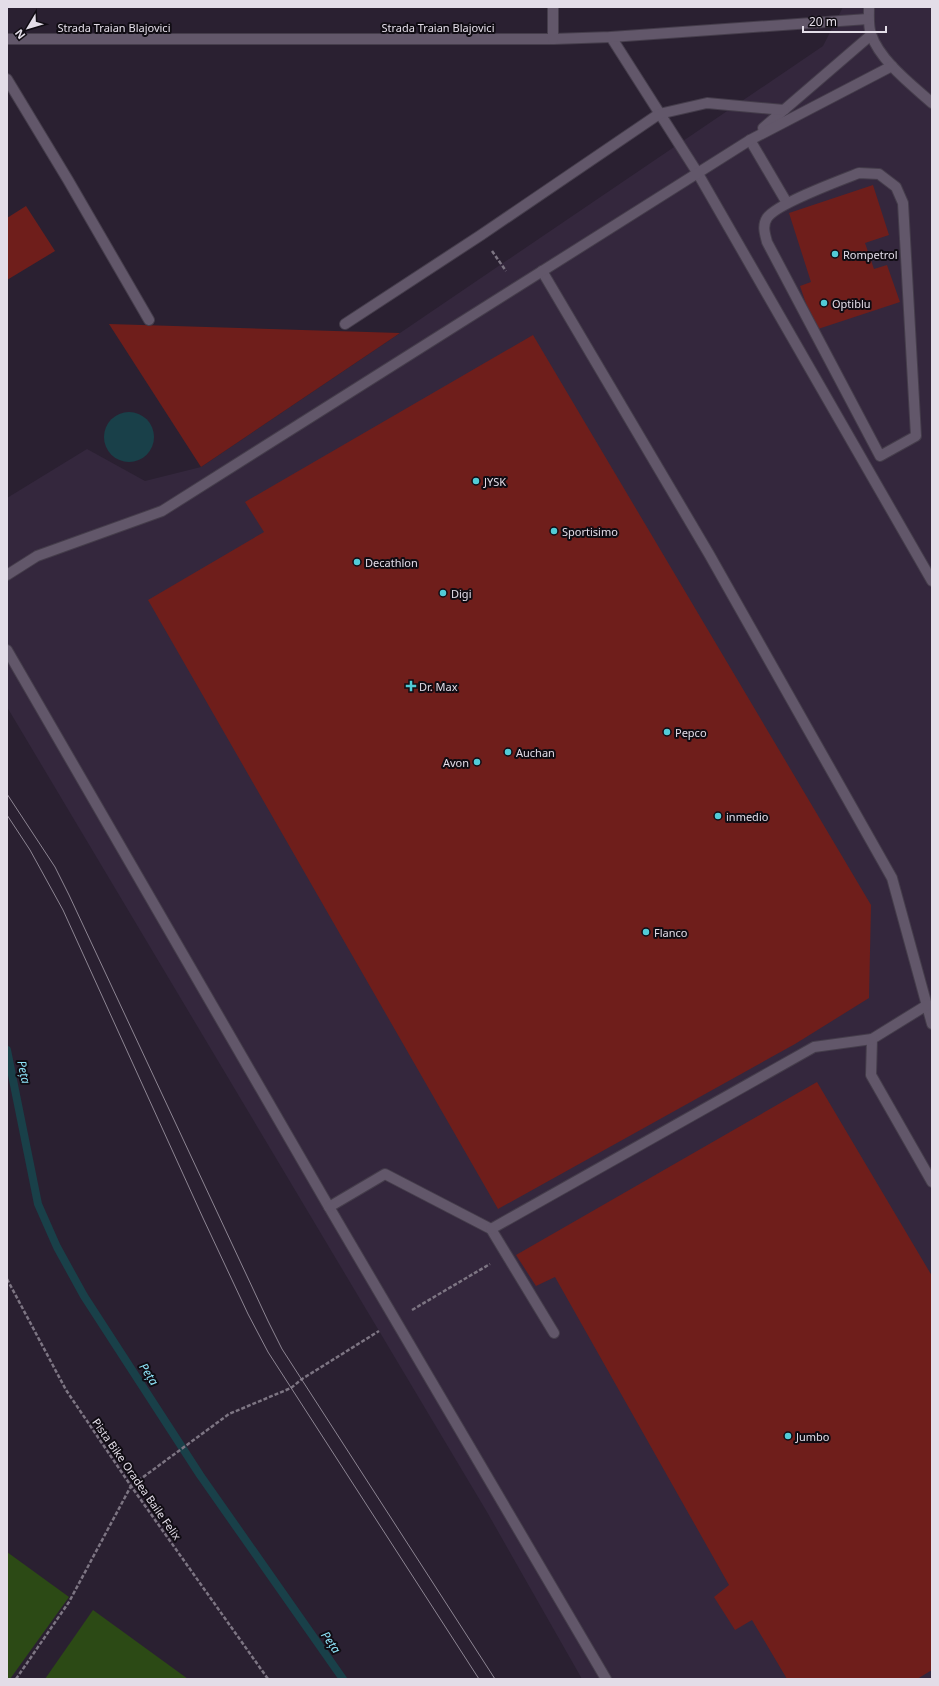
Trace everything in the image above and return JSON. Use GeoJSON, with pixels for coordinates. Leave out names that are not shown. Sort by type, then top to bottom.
{"type":"FeatureCollection","features":[{"type":"Feature","properties":{"kind":"street"},"geometry":{"type":"LineString","coordinates":[[553,7],[553,39]]}},
{"type":"Feature","properties":{"kind":"street"},"geometry":{"type":"LineString","coordinates":[[869,7],[868,19],[871,35],[880,51],[892,66],[932,103]]}},
{"type":"Feature","properties":{"kind":"street","name":"Strada Traian Blajovici"},"geometry":{"type":"LineString","coordinates":[[7,39],[553,39],[611,37],[868,19]]}},
{"type":"Feature","properties":{"kind":"street"},"geometry":{"type":"LineString","coordinates":[[750,140],[871,35]]}},
{"type":"Feature","properties":{"kind":"street"},"geometry":{"type":"LineString","coordinates":[[611,37],[697,172],[932,581]]}},
{"type":"Feature","properties":{"kind":"street"},"geometry":{"type":"LineString","coordinates":[[7,575],[37,556],[162,511],[697,172],[750,140],[892,66]]}},
{"type":"Feature","properties":{"kind":"street"},"geometry":{"type":"LineString","coordinates":[[7,79],[68,180],[149,320]]}},
{"type":"Feature","properties":{"kind":"street"},"geometry":{"type":"LineString","coordinates":[[345,324],[481,235],[660,114],[707,102],[784,110]]}},
{"type":"Feature","properties":{"kind":"street"},"geometry":{"type":"LineString","coordinates":[[750,140],[788,203]]}},
{"type":"Feature","properties":{"kind":"street"},"geometry":{"type":"LineString","coordinates":[[865,464],[880,456],[916,436],[903,203],[896,187],[878,174],[859,173],[788,203],[767,217],[764,229],[767,242],[880,456]]}},
{"type":"Feature","properties":{"kind":"street"},"geometry":{"type":"LineString","coordinates":[[542,271],[709,554],[892,878],[932,1024]]}},
{"type":"Feature","properties":{"kind":"street"},"geometry":{"type":"LineString","coordinates":[[7,650],[329,1207],[606,1679]]}},
{"type":"Feature","properties":{"kind":"street"},"geometry":{"type":"LineString","coordinates":[[491,1229],[814,1047],[872,1039],[927,1005]]}},
{"type":"Feature","properties":{"kind":"street"},"geometry":{"type":"LineString","coordinates":[[872,1039],[871,1075],[932,1182]]}},
{"type":"Feature","properties":{"kind":"street"},"geometry":{"type":"LineString","coordinates":[[329,1207],[385,1174],[491,1229],[554,1333]]}},
{"type":"Feature","properties":{"kind":"path"},"geometry":{"type":"LineString","coordinates":[[481,235],[516,287]]}},
{"type":"Feature","properties":{"kind":"path"},"geometry":{"type":"LineString","coordinates":[[16,1679],[69,1602],[132,1486],[229,1414],[291,1388],[302,1378],[506,1254]]}},
{"type":"Feature","properties":{"kind":"path","name":"Pista Bike Oradea Baile Felix"},"geometry":{"type":"LineString","coordinates":[[7,1279],[66,1390],[268,1679]]}},
{"type":"Feature","properties":{"kind":"shaded area"},"geometry":{"type":"Polygon","coordinates":[[[843,7],[932,7],[932,1679],[582,1679],[487,1512],[7,707],[7,498],[87,449],[145,481],[201,467],[823,46],[843,7]]]}},
{"type":"Feature","properties":{"kind":"shaded area"},"geometry":{"type":"Polygon","coordinates":[[[129,412],[139,414],[147,419],[152,427],[154,437],[152,447],[147,455],[139,460],[129,462],[119,460],[111,455],[106,447],[104,437],[106,427],[111,419],[119,414],[129,412]]]}},
{"type":"Feature","properties":{"kind":"green space"},"geometry":{"type":"Polygon","coordinates":[[[7,1552],[69,1597],[10,1679],[7,1679],[7,1552]]]}},
{"type":"Feature","properties":{"kind":"green space"},"geometry":{"type":"Polygon","coordinates":[[[93,1610],[188,1679],[45,1679],[93,1610]]]}},
{"type":"Feature","properties":{"kind":"building","name":"Rompetrol"},"geometry":{"type":"Polygon","coordinates":[[[873,185],[889,235],[865,243],[874,269],[887,265],[900,302],[815,330],[800,286],[811,282],[789,213],[873,185]]]}},
{"type":"Feature","properties":{"kind":"building"},"geometry":{"type":"Polygon","coordinates":[[[26,206],[55,251],[7,280],[7,218],[26,206]]]}},
{"type":"Feature","properties":{"kind":"building"},"geometry":{"type":"Polygon","coordinates":[[[109,324],[400,333],[201,467],[109,324]]]}},
{"type":"Feature","properties":{"kind":"building","name":"Auchan"},"geometry":{"type":"Polygon","coordinates":[[[533,335],[871,905],[869,998],[795,1044],[498,1209],[148,600],[264,532],[245,502],[533,335]]]}},
{"type":"Feature","properties":{"kind":"building","name":"Jumbo"},"geometry":{"type":"Polygon","coordinates":[[[817,1082],[932,1276],[932,1670],[917,1679],[787,1679],[752,1620],[735,1630],[714,1597],[729,1585],[555,1277],[536,1286],[516,1255],[817,1082]]]}},
{"type":"Feature","properties":{"kind":"waterway","name":"Peța"},"geometry":{"type":"LineString","coordinates":[[7,1050],[38,1204],[57,1247],[84,1296],[200,1475],[343,1679]]}},
{"type":"Feature","properties":{"kind":"tram line"},"geometry":{"type":"LineString","coordinates":[[7,794],[55,867],[69,895],[282,1349],[495,1679]]}},
{"type":"Feature","properties":{"kind":"tram line"},"geometry":{"type":"LineString","coordinates":[[7,815],[30,850],[63,910],[203,1218],[248,1314],[268,1352],[479,1679]]}},
{"type":"Feature","properties":{"kind":"place","name":"Rompetrol"},"geometry":{"type":"Point","coordinates":[835,254]}},
{"type":"Feature","properties":{"kind":"place","name":"Optiblu"},"geometry":{"type":"Point","coordinates":[824,303]}},
{"type":"Feature","properties":{"kind":"place","name":"JYSK"},"geometry":{"type":"Point","coordinates":[476,481]}},
{"type":"Feature","properties":{"kind":"place","name":"Sportisimo"},"geometry":{"type":"Point","coordinates":[554,531]}},
{"type":"Feature","properties":{"kind":"place","name":"Decathlon"},"geometry":{"type":"Point","coordinates":[357,562]}},
{"type":"Feature","properties":{"kind":"place","name":"Digi"},"geometry":{"type":"Point","coordinates":[443,593]}},
{"type":"Feature","properties":{"kind":"place","name":"Dr. Max"},"geometry":{"type":"Point","coordinates":[411,686]}},
{"type":"Feature","properties":{"kind":"place","name":"Pepco"},"geometry":{"type":"Point","coordinates":[667,732]}},
{"type":"Feature","properties":{"kind":"place","name":"Auchan"},"geometry":{"type":"Point","coordinates":[508,752]}},
{"type":"Feature","properties":{"kind":"place","name":"Avon"},"geometry":{"type":"Point","coordinates":[477,762]}},
{"type":"Feature","properties":{"kind":"place","name":"inmedio"},"geometry":{"type":"Point","coordinates":[718,816]}},
{"type":"Feature","properties":{"kind":"place","name":"Flanco"},"geometry":{"type":"Point","coordinates":[646,932]}},
{"type":"Feature","properties":{"kind":"place","name":"Jumbo"},"geometry":{"type":"Point","coordinates":[788,1436]}}]}
